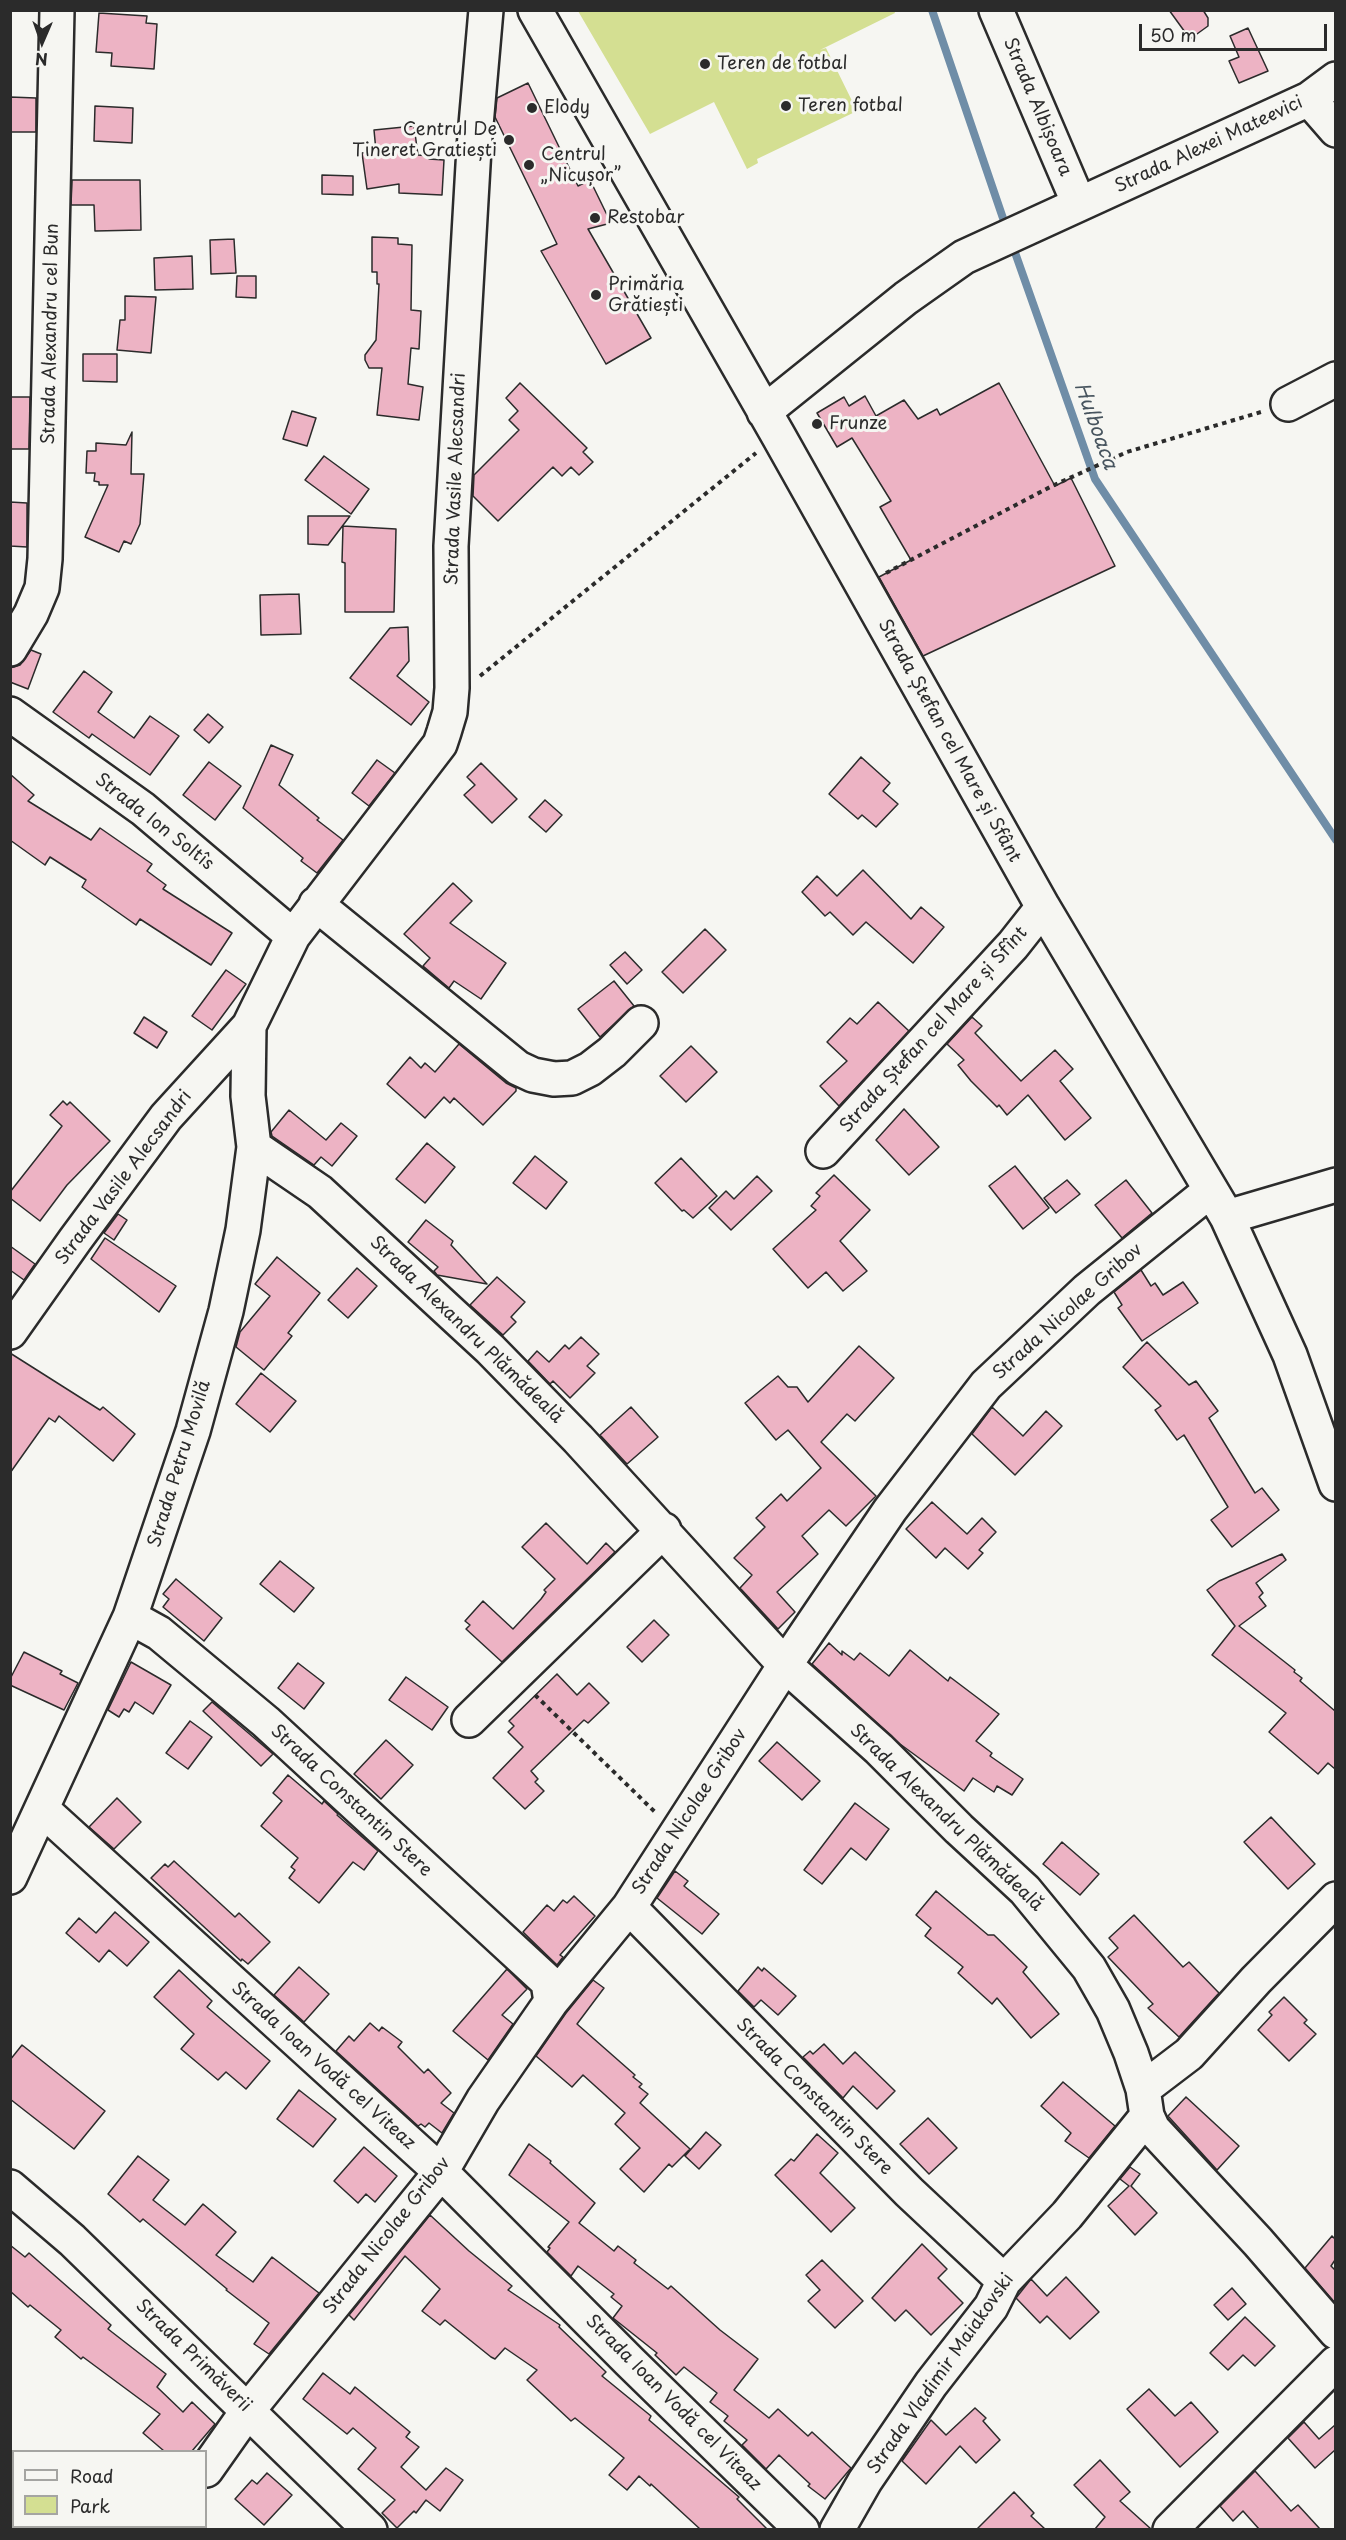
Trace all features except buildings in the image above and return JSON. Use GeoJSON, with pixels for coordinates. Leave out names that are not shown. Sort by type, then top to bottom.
{"type":"FeatureCollection","features":[{"type":"Feature","properties":{"kind":"street","name":"Strada Alexandru cel Bun"},"geometry":{"type":"LineString","coordinates":[[10,649],[32,614],[42,588],[45,559],[57,10]]}},
{"type":"Feature","properties":{"kind":"street","name":"Strada Vasile Alecsandri"},"geometry":{"type":"LineString","coordinates":[[10,1332],[165,1117],[249,1026],[293,936],[440,744],[450,712],[451,699],[451,546],[474,160],[486,10]]}},
{"type":"Feature","properties":{"kind":"street","name":"Strada Ștefan cel Mare și Sfânt"},"geometry":{"type":"LineString","coordinates":[[535,10],[1043,907],[1227,1217],[1290,1355],[1335,1484]]}},
{"type":"Feature","properties":{"kind":"street","name":"Strada Albișoara"},"geometry":{"type":"LineString","coordinates":[[996,10],[1079,204]]}},
{"type":"Feature","properties":{"kind":"street","name":"Strada Alexei Mateevici"},"geometry":{"type":"LineString","coordinates":[[771,424],[906,298],[964,257],[1309,99],[1335,79]]}},
{"type":"Feature","properties":{"kind":"street"},"geometry":{"type":"LineString","coordinates":[[1309,99],[1335,130]]}},
{"type":"Feature","properties":{"kind":"street"},"geometry":{"type":"LineString","coordinates":[[1288,404],[1335,379]]}},
{"type":"Feature","properties":{"kind":"street","name":"Strada Ion Soltîs"},"geometry":{"type":"LineString","coordinates":[[10,714],[143,809],[293,936]]}},
{"type":"Feature","properties":{"kind":"street"},"geometry":{"type":"LineString","coordinates":[[316,904],[518,1068],[533,1075],[554,1079],[572,1078],[590,1069],[612,1052],[641,1023]]}},
{"type":"Feature","properties":{"kind":"street","name":"Strada Ștefan cel Mare și Sfînt"},"geometry":{"type":"LineString","coordinates":[[823,1151],[1013,945],[1043,907]]}},
{"type":"Feature","properties":{"kind":"street","name":"Strada Petru Movilă"},"geometry":{"type":"LineString","coordinates":[[10,1877],[130,1617],[193,1431],[226,1311],[243,1230],[254,1148],[248,1096],[249,1026]]}},
{"type":"Feature","properties":{"kind":"street","name":"Strada Alexandru Plămădeală"},"geometry":{"type":"LineString","coordinates":[[254,1148],[320,1192],[498,1357],[664,1530],[785,1665],[879,1749],[959,1830],[1025,1890],[1089,1968],[1113,2010],[1153,2129],[1258,2242],[1335,2332]]}},
{"type":"Feature","properties":{"kind":"street"},"geometry":{"type":"LineString","coordinates":[[1227,1217],[1335,1185]]}},
{"type":"Feature","properties":{"kind":"street","name":"Strada Nicolae Gribov"},"geometry":{"type":"LineString","coordinates":[[207,2469],[249,2409],[441,2172],[483,2100],[551,2002],[629,1907],[785,1665],[890,1510],[986,1385],[1087,1290],[1211,1190]]}},
{"type":"Feature","properties":{"kind":"street"},"geometry":{"type":"LineString","coordinates":[[469,1720],[664,1530]]}},
{"type":"Feature","properties":{"kind":"street","name":"Strada Constantin Stere"},"geometry":{"type":"LineString","coordinates":[[130,1617],[159,1634],[266,1722],[548,1982],[551,2002]]}},
{"type":"Feature","properties":{"kind":"street","name":"Strada Ioan Vodă cel Viteaz"},"geometry":{"type":"LineString","coordinates":[[42,1810],[441,2172],[629,2361],[802,2529]]}},
{"type":"Feature","properties":{"kind":"street","name":"Strada Vladimir Maiakovski"},"geometry":{"type":"LineString","coordinates":[[837,2529],[865,2481],[931,2384],[991,2307],[1004,2281],[1067,2215],[1145,2103],[1256,1980],[1335,1899]]}},
{"type":"Feature","properties":{"kind":"street","name":"Strada Constantin Stere"},"geometry":{"type":"LineString","coordinates":[[629,1907],[909,2192],[1004,2281]]}},
{"type":"Feature","properties":{"kind":"street","name":"Strada Primăverii"},"geometry":{"type":"LineString","coordinates":[[10,2187],[72,2240],[249,2409],[370,2529]]}},
{"type":"Feature","properties":{"kind":"street"},"geometry":{"type":"LineString","coordinates":[[1170,2529],[1335,2363]]}},
{"type":"Feature","properties":{"kind":"path"},"geometry":{"type":"LineString","coordinates":[[861,586],[1052,486],[1127,452],[1288,404]]}},
{"type":"Feature","properties":{"kind":"path"},"geometry":{"type":"LineString","coordinates":[[451,699],[771,424]]}},
{"type":"Feature","properties":{"kind":"path"},"geometry":{"type":"LineString","coordinates":[[514,1675],[676,1833]]}},
{"type":"Feature","properties":{"kind":"green space"},"geometry":{"type":"Polygon","coordinates":[[[894,10],[895,13],[820,50],[826,48],[857,111],[757,159],[758,163],[747,169],[714,102],[650,134],[578,11],[894,10]]]}},
{"type":"Feature","properties":{"kind":"waterway","name":"Hulboaca"},"geometry":{"type":"LineString","coordinates":[[932,10],[1007,230]]}},
{"type":"Feature","properties":{"kind":"waterway","name":"Hulboaca"},"geometry":{"type":"LineString","coordinates":[[1012,244],[1095,479],[1336,840]]}},
{"type":"Feature","properties":{"kind":"place","name":"Teren de fotbal"},"geometry":{"type":"Point","coordinates":[705,64]}},
{"type":"Feature","properties":{"kind":"place","name":"Teren fotbal"},"geometry":{"type":"Point","coordinates":[786,106]}},
{"type":"Feature","properties":{"kind":"place","name":"Elody"},"geometry":{"type":"Point","coordinates":[532,108]}},
{"type":"Feature","properties":{"kind":"place","name":"Centrul De Tineret Gratiești"},"geometry":{"type":"Point","coordinates":[509,140]}},
{"type":"Feature","properties":{"kind":"place","name":"Centrul „Nicușor”"},"geometry":{"type":"Point","coordinates":[529,165]}},
{"type":"Feature","properties":{"kind":"place","name":"Restobar"},"geometry":{"type":"Point","coordinates":[595,218]}},
{"type":"Feature","properties":{"kind":"place","name":"Primăria Grătiești"},"geometry":{"type":"Point","coordinates":[596,295]}},
{"type":"Feature","properties":{"kind":"place","name":"Frunze"},"geometry":{"type":"Point","coordinates":[817,424]}}]}
